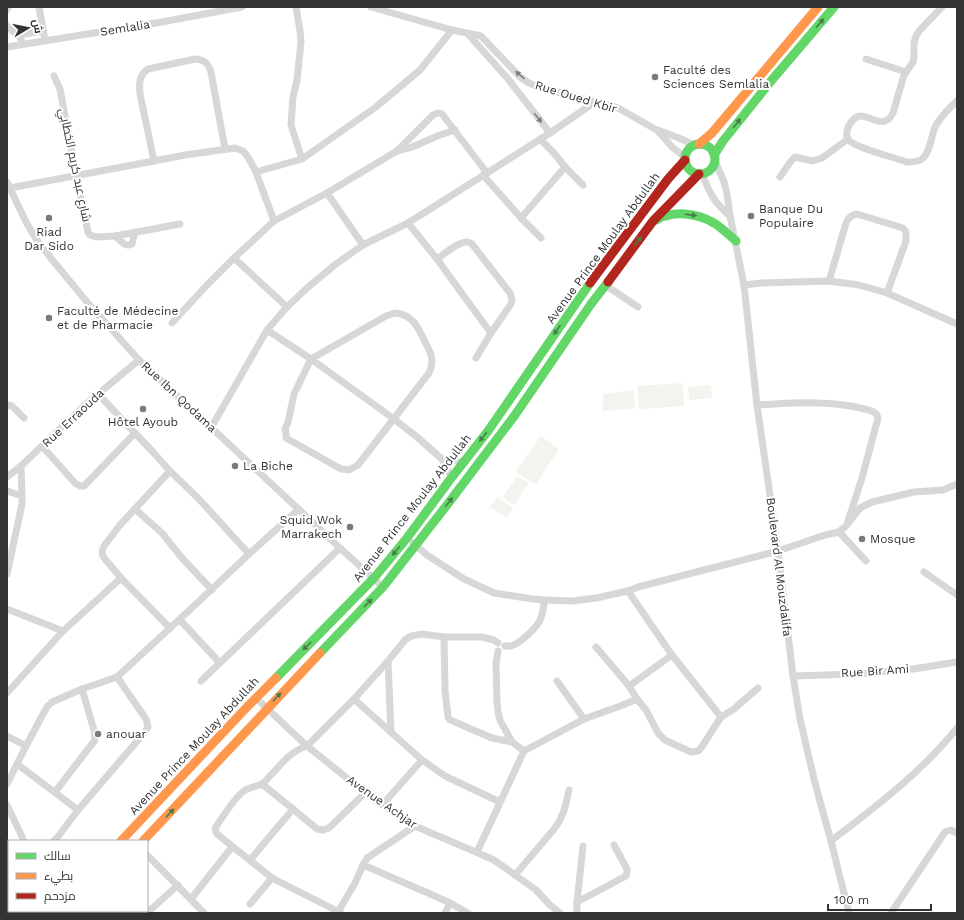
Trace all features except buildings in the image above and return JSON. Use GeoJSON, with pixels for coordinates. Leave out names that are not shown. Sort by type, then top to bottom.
{"type":"FeatureCollection","features":[{"type":"Feature","properties":{"kind":"main road"},"geometry":{"type":"LineString","coordinates":[[818,7],[712,133],[688,150],[685,159],[686,164],[691,171],[700,174],[707,173],[711,170],[714,166],[715,158],[723,141],[770,81],[834,7]]}},
{"type":"Feature","properties":{"kind":"main road"},"geometry":{"type":"LineString","coordinates":[[697,145],[709,147],[715,158]]}},
{"type":"Feature","properties":{"kind":"main road","name":"Avenue Prince Moulay Abdullah"},"geometry":{"type":"LineString","coordinates":[[126,839],[256,698],[374,578],[407,538],[488,431],[581,296],[685,159]]}},
{"type":"Feature","properties":{"kind":"main road","name":"Avenue Prince Moulay Abdullah"},"geometry":{"type":"LineString","coordinates":[[144,840],[382,587],[415,544],[448,505],[515,415],[605,285],[653,221],[700,174]]}},
{"type":"Feature","properties":{"kind":"main road"},"geometry":{"type":"LineString","coordinates":[[653,221],[664,216],[676,214],[694,215],[707,219],[718,225],[736,241]]}},
{"type":"Feature","properties":{"kind":"street"},"geometry":{"type":"LineString","coordinates":[[39,7],[45,40]]}},
{"type":"Feature","properties":{"kind":"street","name":"Semlalia"},"geometry":{"type":"LineString","coordinates":[[7,47],[162,22],[242,7]]}},
{"type":"Feature","properties":{"kind":"street"},"geometry":{"type":"LineString","coordinates":[[296,7],[300,42],[291,125],[302,159]]}},
{"type":"Feature","properties":{"kind":"street","name":"Rue Oued Kbir"},"geometry":{"type":"LineString","coordinates":[[371,7],[452,30],[468,34],[478,34],[520,77],[529,83],[538,87],[618,108],[656,129],[697,145]]}},
{"type":"Feature","properties":{"kind":"street"},"geometry":{"type":"LineString","coordinates":[[942,7],[916,36],[913,62],[904,75],[891,118],[880,122],[866,117],[857,117],[848,127],[848,139],[852,143],[862,148],[907,162],[922,159],[927,152],[937,124],[957,101]]}},
{"type":"Feature","properties":{"kind":"street"},"geometry":{"type":"LineString","coordinates":[[7,25],[11,31],[19,35],[23,44]]}},
{"type":"Feature","properties":{"kind":"street"},"geometry":{"type":"LineString","coordinates":[[256,172],[302,159],[376,108],[420,70],[452,30]]}},
{"type":"Feature","properties":{"kind":"street"},"geometry":{"type":"LineString","coordinates":[[19,35],[43,31]]}},
{"type":"Feature","properties":{"kind":"street"},"geometry":{"type":"LineString","coordinates":[[468,34],[508,79],[550,132]]}},
{"type":"Feature","properties":{"kind":"street"},"geometry":{"type":"LineString","coordinates":[[154,162],[140,94],[140,78],[143,72],[148,68],[195,59],[206,62],[212,72],[225,148]]}},
{"type":"Feature","properties":{"kind":"street"},"geometry":{"type":"LineString","coordinates":[[866,59],[906,72]]}},
{"type":"Feature","properties":{"kind":"street","name":"شارع عبد كريم الخطابي"},"geometry":{"type":"LineString","coordinates":[[54,76],[60,89],[76,176],[88,232],[90,235],[96,237],[115,236],[180,224]]}},
{"type":"Feature","properties":{"kind":"street"},"geometry":{"type":"LineString","coordinates":[[211,428],[267,330],[286,307],[308,287],[336,264],[363,245],[408,223],[595,102]]}},
{"type":"Feature","properties":{"kind":"street"},"geometry":{"type":"LineString","coordinates":[[172,322],[234,258],[274,222],[327,193],[397,151],[433,115],[440,113],[455,130],[485,174],[521,218],[541,238]]}},
{"type":"Feature","properties":{"kind":"street","name":"Rue Oued Kbir"},"geometry":{"type":"LineString","coordinates":[[656,129],[685,159]]}},
{"type":"Feature","properties":{"kind":"street"},"geometry":{"type":"LineString","coordinates":[[397,151],[412,147],[455,130]]}},
{"type":"Feature","properties":{"kind":"street"},"geometry":{"type":"LineString","coordinates":[[540,139],[554,153],[564,167],[583,185]]}},
{"type":"Feature","properties":{"kind":"street"},"geometry":{"type":"LineString","coordinates":[[780,177],[791,160],[795,157],[813,161],[822,158],[848,139]]}},
{"type":"Feature","properties":{"kind":"street"},"geometry":{"type":"LineString","coordinates":[[8,185],[76,176],[185,155],[225,148],[235,148],[243,151],[256,172],[274,222]]}},
{"type":"Feature","properties":{"kind":"street","name":"Boulevard Al Mouzdalifa"},"geometry":{"type":"LineString","coordinates":[[715,158],[727,194],[744,285],[757,405],[800,719],[814,783],[831,841],[849,913]]}},
{"type":"Feature","properties":{"kind":"street"},"geometry":{"type":"LineString","coordinates":[[521,218],[564,167]]}},
{"type":"Feature","properties":{"kind":"street"},"geometry":{"type":"LineString","coordinates":[[700,174],[714,200],[730,216]]}},
{"type":"Feature","properties":{"kind":"street","name":"Rue Ibn Qodama"},"geometry":{"type":"LineString","coordinates":[[8,185],[36,239],[87,302],[139,360],[382,587]]}},
{"type":"Feature","properties":{"kind":"street"},"geometry":{"type":"LineString","coordinates":[[327,193],[363,245]]}},
{"type":"Feature","properties":{"kind":"street"},"geometry":{"type":"LineString","coordinates":[[829,281],[848,218],[857,214],[903,228],[906,232],[906,241],[887,293]]}},
{"type":"Feature","properties":{"kind":"street"},"geometry":{"type":"LineString","coordinates":[[408,223],[437,259],[491,333]]}},
{"type":"Feature","properties":{"kind":"street"},"geometry":{"type":"LineString","coordinates":[[115,236],[128,246],[132,244],[135,232]]}},
{"type":"Feature","properties":{"kind":"street"},"geometry":{"type":"LineString","coordinates":[[437,259],[460,243],[470,242],[510,293],[512,300],[511,304],[476,358]]}},
{"type":"Feature","properties":{"kind":"street"},"geometry":{"type":"LineString","coordinates":[[234,258],[286,307]]}},
{"type":"Feature","properties":{"kind":"street"},"geometry":{"type":"LineString","coordinates":[[744,285],[829,281],[859,285],[887,293],[957,324]]}},
{"type":"Feature","properties":{"kind":"street"},"geometry":{"type":"LineString","coordinates":[[605,285],[638,307]]}},
{"type":"Feature","properties":{"kind":"street"},"geometry":{"type":"LineString","coordinates":[[395,313],[402,314],[410,318],[415,324],[431,353],[432,367],[429,373],[358,465],[349,470],[341,469],[286,438],[286,429],[294,394],[311,359],[386,316],[395,313]]}},
{"type":"Feature","properties":{"kind":"street"},"geometry":{"type":"LineString","coordinates":[[267,330],[311,359],[417,437],[442,459],[452,478]]}},
{"type":"Feature","properties":{"kind":"street","name":"Rue Erraouda"},"geometry":{"type":"LineString","coordinates":[[7,477],[21,466],[98,394],[139,360]]}},
{"type":"Feature","properties":{"kind":"street"},"geometry":{"type":"LineString","coordinates":[[98,394],[170,471],[198,498],[249,554]]}},
{"type":"Feature","properties":{"kind":"street"},"geometry":{"type":"LineString","coordinates":[[757,405],[819,403],[848,406],[867,410],[876,414],[878,418],[862,478],[846,526]]}},
{"type":"Feature","properties":{"kind":"street"},"geometry":{"type":"LineString","coordinates":[[7,405],[12,406],[24,418]]}},
{"type":"Feature","properties":{"kind":"street"},"geometry":{"type":"LineString","coordinates":[[42,446],[75,483],[80,486],[84,486],[135,434]]}},
{"type":"Feature","properties":{"kind":"street"},"geometry":{"type":"LineString","coordinates":[[442,459],[464,462]]}},
{"type":"Feature","properties":{"kind":"street"},"geometry":{"type":"LineString","coordinates":[[7,574],[22,504],[21,466]]}},
{"type":"Feature","properties":{"kind":"street"},"geometry":{"type":"LineString","coordinates":[[170,471],[120,525],[103,549],[103,556],[121,578],[170,628]]}},
{"type":"Feature","properties":{"kind":"street"},"geometry":{"type":"LineString","coordinates":[[407,538],[427,555],[464,578],[494,592],[544,600],[572,601],[596,598],[628,591],[638,587],[778,551],[825,535],[839,532],[846,526],[860,508],[872,502],[914,492],[943,490],[957,484]]}},
{"type":"Feature","properties":{"kind":"street"},"geometry":{"type":"LineString","coordinates":[[7,490],[22,496]]}},
{"type":"Feature","properties":{"kind":"street"},"geometry":{"type":"LineString","coordinates":[[135,509],[162,533],[182,558],[212,590]]}},
{"type":"Feature","properties":{"kind":"street"},"geometry":{"type":"LineString","coordinates":[[7,784],[47,707],[52,702],[82,689],[117,678],[299,509]]}},
{"type":"Feature","properties":{"kind":"street"},"geometry":{"type":"LineString","coordinates":[[839,532],[866,561]]}},
{"type":"Feature","properties":{"kind":"street"},"geometry":{"type":"LineString","coordinates":[[201,681],[340,548]]}},
{"type":"Feature","properties":{"kind":"street"},"geometry":{"type":"LineString","coordinates":[[924,572],[957,596]]}},
{"type":"Feature","properties":{"kind":"street"},"geometry":{"type":"LineString","coordinates":[[7,694],[63,631],[121,578]]}},
{"type":"Feature","properties":{"kind":"street"},"geometry":{"type":"LineString","coordinates":[[628,591],[672,654],[721,717]]}},
{"type":"Feature","properties":{"kind":"street"},"geometry":{"type":"LineString","coordinates":[[524,751],[512,742],[500,720],[498,712],[496,664],[498,651],[496,647],[502,645],[512,646],[529,634],[540,621],[544,600]]}},
{"type":"Feature","properties":{"kind":"street"},"geometry":{"type":"LineString","coordinates":[[7,609],[63,631]]}},
{"type":"Feature","properties":{"kind":"street"},"geometry":{"type":"LineString","coordinates":[[180,620],[220,663]]}},
{"type":"Feature","properties":{"kind":"street"},"geometry":{"type":"LineString","coordinates":[[414,826],[367,858],[339,912],[272,878],[216,834],[215,829],[243,791],[262,784],[288,757],[299,748],[307,746],[354,699],[405,640],[411,636],[422,634],[444,637],[482,637],[494,640],[502,645]]}},
{"type":"Feature","properties":{"kind":"street"},"geometry":{"type":"LineString","coordinates":[[444,637],[448,717],[450,720],[492,738],[512,742]]}},
{"type":"Feature","properties":{"kind":"street"},"geometry":{"type":"LineString","coordinates":[[596,647],[629,686],[646,710],[658,733],[665,740],[691,752],[701,748],[721,717],[734,709],[758,688]]}},
{"type":"Feature","properties":{"kind":"street"},"geometry":{"type":"LineString","coordinates":[[629,686],[672,654]]}},
{"type":"Feature","properties":{"kind":"street"},"geometry":{"type":"LineString","coordinates":[[388,661],[391,732]]}},
{"type":"Feature","properties":{"kind":"street","name":"Rue Bir Ami"},"geometry":{"type":"LineString","coordinates":[[793,676],[856,674],[913,669],[957,662]]}},
{"type":"Feature","properties":{"kind":"street"},"geometry":{"type":"LineString","coordinates":[[55,840],[78,810],[148,727],[146,719],[117,678]]}},
{"type":"Feature","properties":{"kind":"street"},"geometry":{"type":"LineString","coordinates":[[557,681],[584,719]]}},
{"type":"Feature","properties":{"kind":"street"},"geometry":{"type":"LineString","coordinates":[[55,792],[95,740],[94,730],[82,689]]}},
{"type":"Feature","properties":{"kind":"street","name":"Avenue Achjar"},"geometry":{"type":"LineString","coordinates":[[256,698],[307,746],[365,793],[414,826],[477,852],[498,863],[536,890],[560,913]]}},
{"type":"Feature","properties":{"kind":"street"},"geometry":{"type":"LineString","coordinates":[[354,699],[422,760],[445,776],[500,802]]}},
{"type":"Feature","properties":{"kind":"street"},"geometry":{"type":"LineString","coordinates":[[477,852],[524,751],[584,719],[637,699]]}},
{"type":"Feature","properties":{"kind":"street"},"geometry":{"type":"LineString","coordinates":[[831,841],[908,780],[944,744],[957,728]]}},
{"type":"Feature","properties":{"kind":"street"},"geometry":{"type":"LineString","coordinates":[[7,736],[26,746]]}},
{"type":"Feature","properties":{"kind":"street"},"geometry":{"type":"LineString","coordinates":[[382,804],[422,760]]}},
{"type":"Feature","properties":{"kind":"street"},"geometry":{"type":"LineString","coordinates":[[17,764],[78,810]]}},
{"type":"Feature","properties":{"kind":"street"},"geometry":{"type":"LineString","coordinates":[[262,784],[317,829],[323,830],[329,828],[365,793]]}},
{"type":"Feature","properties":{"kind":"street"},"geometry":{"type":"LineString","coordinates":[[515,875],[561,820],[569,790]]}},
{"type":"Feature","properties":{"kind":"street"},"geometry":{"type":"LineString","coordinates":[[7,805],[24,840]]}},
{"type":"Feature","properties":{"kind":"street"},"geometry":{"type":"LineString","coordinates":[[250,860],[293,809]]}},
{"type":"Feature","properties":{"kind":"street"},"geometry":{"type":"LineString","coordinates":[[891,913],[945,832],[951,830],[957,833]]}},
{"type":"Feature","properties":{"kind":"street"},"geometry":{"type":"LineString","coordinates":[[577,902],[626,876],[627,869],[614,845]]}},
{"type":"Feature","properties":{"kind":"street"},"geometry":{"type":"LineString","coordinates":[[577,913],[583,846]]}},
{"type":"Feature","properties":{"kind":"street"},"geometry":{"type":"LineString","coordinates":[[191,899],[232,847]]}},
{"type":"Feature","properties":{"kind":"street"},"geometry":{"type":"LineString","coordinates":[[148,856],[204,913]]}},
{"type":"Feature","properties":{"kind":"street"},"geometry":{"type":"LineString","coordinates":[[363,865],[450,903],[468,913]]}},
{"type":"Feature","properties":{"kind":"street"},"geometry":{"type":"LineString","coordinates":[[250,904],[272,878]]}},
{"type":"Feature","properties":{"kind":"street"},"geometry":{"type":"LineString","coordinates":[[147,913],[178,885]]}},
{"type":"Feature","properties":{"kind":"street"},"geometry":{"type":"LineString","coordinates":[[445,913],[450,903]]}},
{"type":"Feature","properties":{"kind":"shaded area"},"geometry":{"type":"Polygon","coordinates":[[[683,383],[684,406],[639,409],[637,386],[683,383]]]}},
{"type":"Feature","properties":{"kind":"shaded area"},"geometry":{"type":"Polygon","coordinates":[[[711,385],[712,398],[689,400],[688,387],[711,385]]]}},
{"type":"Feature","properties":{"kind":"shaded area"},"geometry":{"type":"Polygon","coordinates":[[[634,390],[635,408],[603,411],[603,394],[634,390]]]}},
{"type":"Feature","properties":{"kind":"shaded area"},"geometry":{"type":"Polygon","coordinates":[[[541,436],[559,449],[536,484],[515,472],[541,436]]]}},
{"type":"Feature","properties":{"kind":"shaded area"},"geometry":{"type":"Polygon","coordinates":[[[517,476],[529,483],[514,505],[503,497],[517,476]]]}},
{"type":"Feature","properties":{"kind":"shaded area"},"geometry":{"type":"Polygon","coordinates":[[[497,497],[513,508],[507,518],[490,507],[497,497]]]}},
{"type":"Feature","properties":{"kind":"traffic: fast"},"geometry":{"type":"LineString","coordinates":[[714,155],[723,141],[771,81],[834,7]]}},
{"type":"Feature","properties":{"kind":"traffic: fast"},"geometry":{"type":"LineString","coordinates":[[700,144],[711,148],[715,159],[711,170],[700,174],[689,170],[685,159],[689,148],[700,144]]}},
{"type":"Feature","properties":{"kind":"traffic: fast"},"geometry":{"type":"LineString","coordinates":[[656,220],[677,214],[693,215],[717,225],[736,241]]}},
{"type":"Feature","properties":{"kind":"traffic: fast"},"geometry":{"type":"LineString","coordinates":[[320,653],[383,587],[447,505],[515,415],[591,304],[608,282]]}},
{"type":"Feature","properties":{"kind":"traffic: fast"},"geometry":{"type":"LineString","coordinates":[[276,678],[374,578],[407,538],[488,431],[590,283]]}},
{"type":"Feature","properties":{"kind":"traffic: slow"},"geometry":{"type":"LineString","coordinates":[[699,144],[712,133],[818,7]]}},
{"type":"Feature","properties":{"kind":"traffic: slow"},"geometry":{"type":"LineString","coordinates":[[144,840],[320,653]]}},
{"type":"Feature","properties":{"kind":"traffic: slow"},"geometry":{"type":"LineString","coordinates":[[122,840],[276,678]]}},
{"type":"Feature","properties":{"kind":"traffic: jam"},"geometry":{"type":"LineString","coordinates":[[590,283],[668,179],[685,160]]}},
{"type":"Feature","properties":{"kind":"traffic: jam"},"geometry":{"type":"LineString","coordinates":[[608,282],[653,221],[699,174]]}},
{"type":"Feature","properties":{"kind":"place","name":"Faculté des Sciences Semlalia"},"geometry":{"type":"Point","coordinates":[655,77]}},
{"type":"Feature","properties":{"kind":"place","name":"Banque Du Populaire"},"geometry":{"type":"Point","coordinates":[751,216]}},
{"type":"Feature","properties":{"kind":"place","name":"Riad Dar Sido"},"geometry":{"type":"Point","coordinates":[49,218]}},
{"type":"Feature","properties":{"kind":"place","name":"Faculté de Médecine et de Pharmacie"},"geometry":{"type":"Point","coordinates":[49,318]}},
{"type":"Feature","properties":{"kind":"place","name":"Hôtel Ayoub"},"geometry":{"type":"Point","coordinates":[143,409]}},
{"type":"Feature","properties":{"kind":"place","name":"La Biche"},"geometry":{"type":"Point","coordinates":[235,466]}},
{"type":"Feature","properties":{"kind":"place","name":"Squid Wok Marrakech"},"geometry":{"type":"Point","coordinates":[350,527]}},
{"type":"Feature","properties":{"kind":"place","name":"Mosque"},"geometry":{"type":"Point","coordinates":[862,539]}},
{"type":"Feature","properties":{"kind":"place","name":"anouar"},"geometry":{"type":"Point","coordinates":[98,734]}}]}
